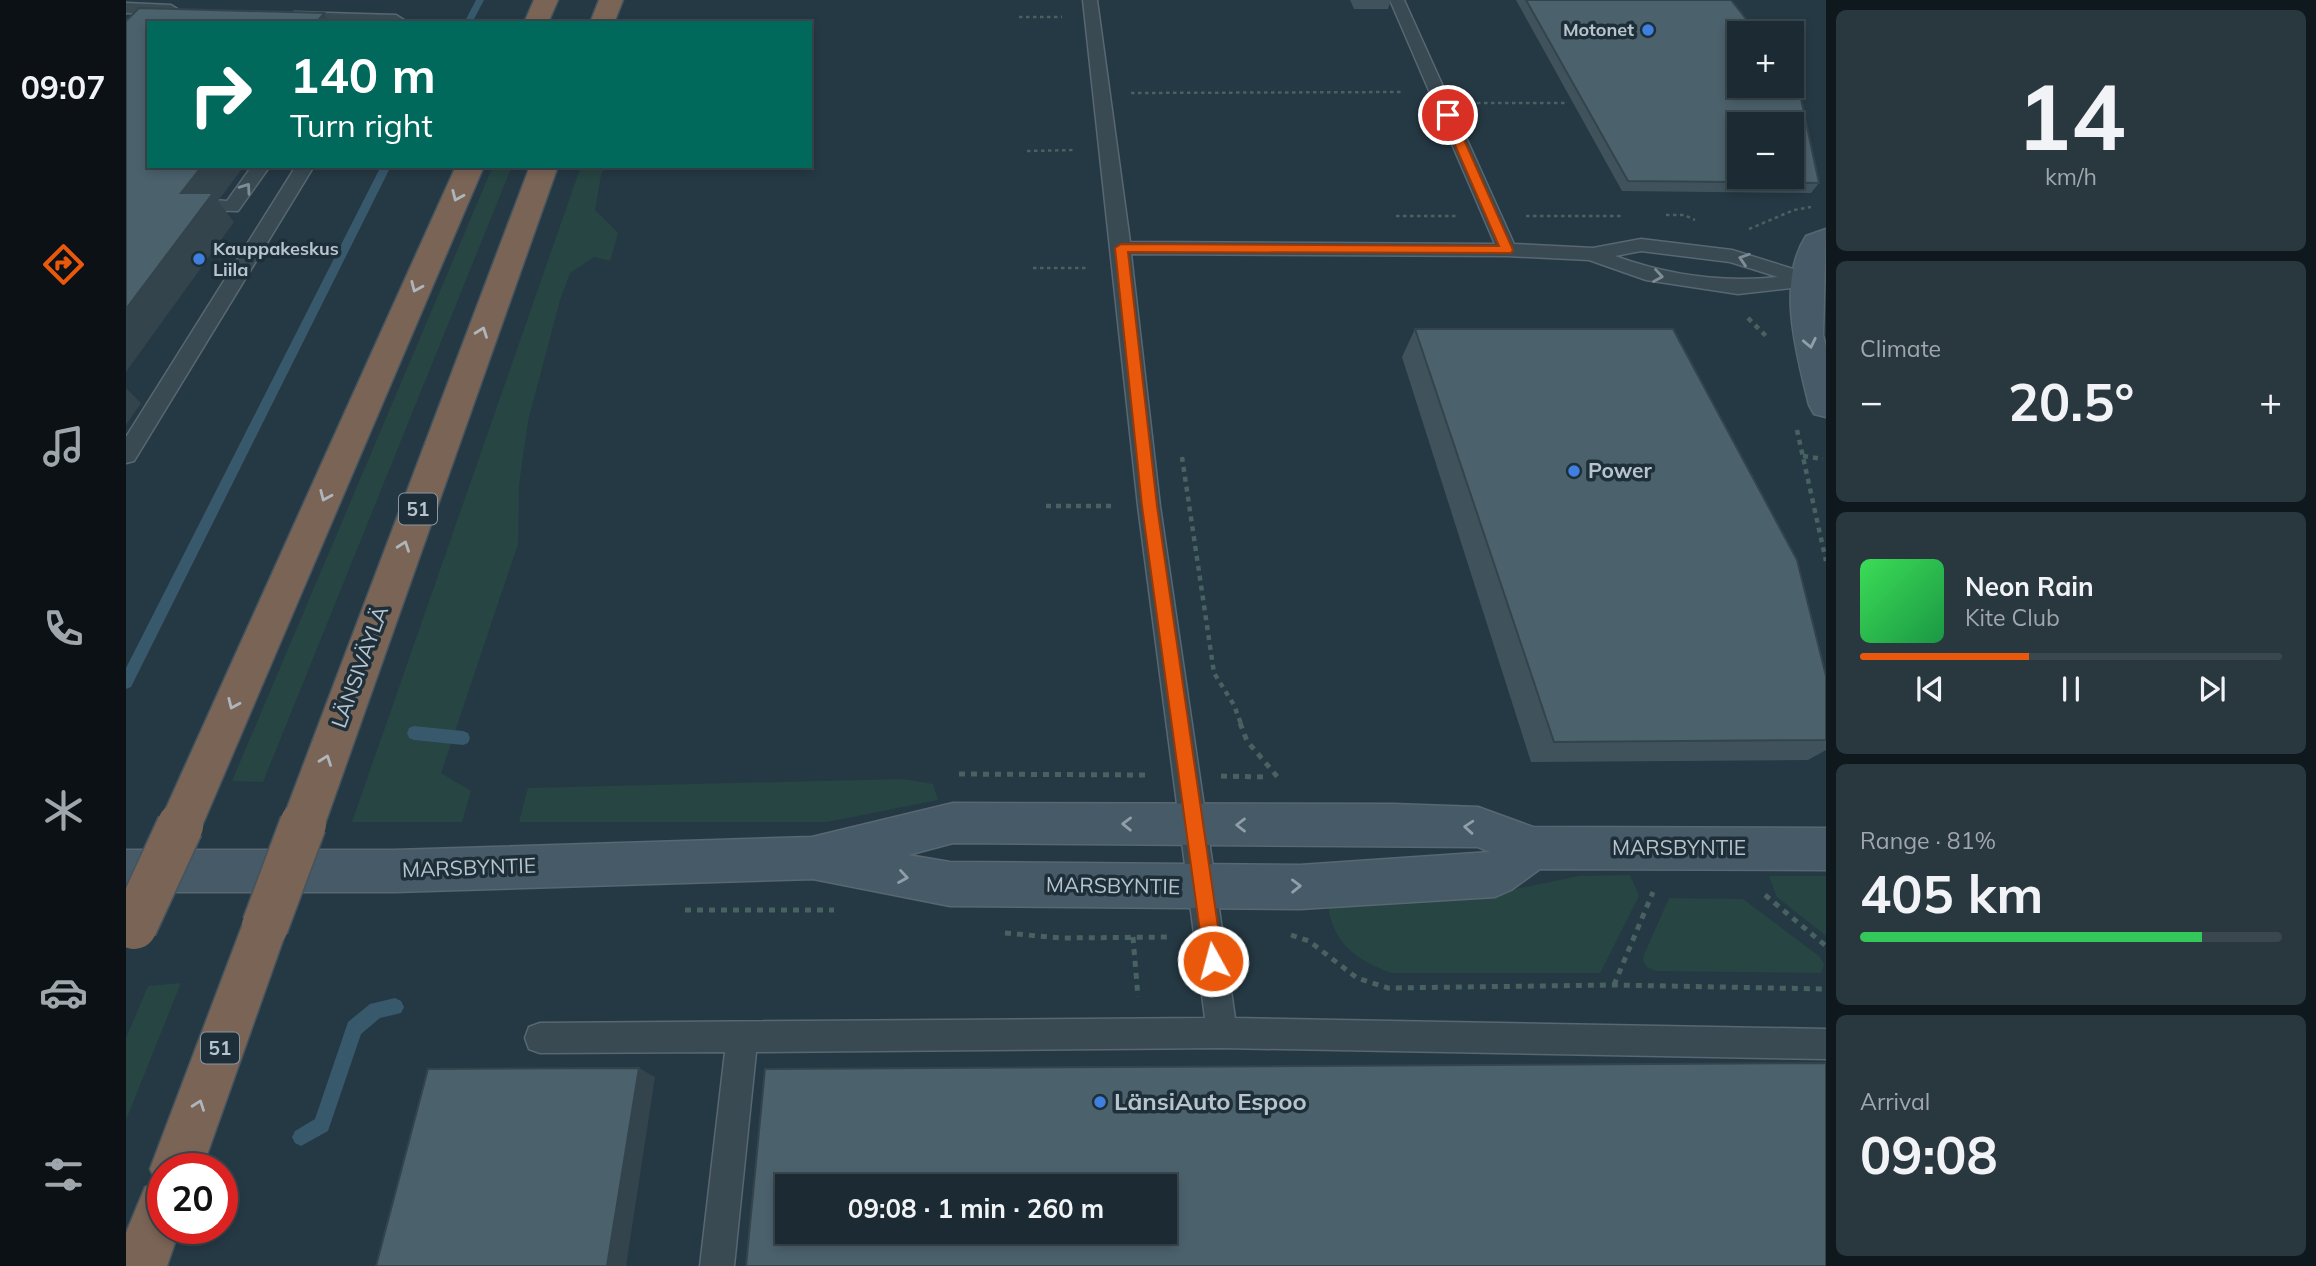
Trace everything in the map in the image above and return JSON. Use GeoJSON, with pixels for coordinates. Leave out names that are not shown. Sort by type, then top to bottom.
{"type":"FeatureCollection","features":[{"type":"Feature","properties":{"kind":"highway"},"geometry":{"type":"LineString","coordinates":[[530,21],[532,0]]}},
{"type":"Feature","properties":{"kind":"highway"},"geometry":{"type":"LineString","coordinates":[[537,21],[546,0]]}},
{"type":"Feature","properties":{"kind":"highway"},"geometry":{"type":"LineString","coordinates":[[603,21],[611,0]]}},
{"type":"Feature","properties":{"kind":"highway"},"geometry":{"type":"LineString","coordinates":[[130,935],[469,168]]}},
{"type":"Feature","properties":{"kind":"highway","name":"LÄNSIVÄYLÄ"},"geometry":{"type":"LineString","coordinates":[[182,1153],[543,168]]}},
{"type":"Feature","properties":{"kind":"highway"},"geometry":{"type":"LineString","coordinates":[[140,1266],[148,1244]]}},
{"type":"Feature","properties":{"kind":"main road"},"geometry":{"type":"LineString","coordinates":[[1826,238],[1816,243],[1809,257],[1807,335],[1826,405]]}},
{"type":"Feature","properties":{"kind":"main road"},"geometry":{"type":"LineString","coordinates":[[1809,280],[1826,309]]}},
{"type":"Feature","properties":{"kind":"main road","name":"MARSBYNTIE"},"geometry":{"type":"LineString","coordinates":[[812,858],[953,822],[1392,824],[1478,827],[1533,848],[1826,849]]}},
{"type":"Feature","properties":{"kind":"main road","name":"MARSBYNTIE"},"geometry":{"type":"LineString","coordinates":[[126,871],[395,871],[812,858],[950,884],[1300,887],[1495,875],[1533,848]]}},
{"type":"Feature","properties":{"kind":"lane"},"geometry":{"type":"LineString","coordinates":[[364,21],[379,0]]}},
{"type":"Feature","properties":{"kind":"lane"},"geometry":{"type":"LineString","coordinates":[[1090,0],[1149,506],[1222,1032]]}},
{"type":"Feature","properties":{"kind":"lane"},"geometry":{"type":"LineString","coordinates":[[1397,0],[1507,250]]}},
{"type":"Feature","properties":{"kind":"lane"},"geometry":{"type":"LineString","coordinates":[[126,8],[181,10]]}},
{"type":"Feature","properties":{"kind":"lane"},"geometry":{"type":"LineString","coordinates":[[273,17],[395,21]]}},
{"type":"Feature","properties":{"kind":"lane"},"geometry":{"type":"LineString","coordinates":[[181,203],[232,207],[260,168]]}},
{"type":"Feature","properties":{"kind":"lane"},"geometry":{"type":"LineString","coordinates":[[126,455],[304,168]]}},
{"type":"Feature","properties":{"kind":"lane"},"geometry":{"type":"LineString","coordinates":[[1121,248],[1507,250],[1593,254],[1641,245],[1732,256],[1809,280]]}},
{"type":"Feature","properties":{"kind":"lane"},"geometry":{"type":"LineString","coordinates":[[1593,254],[1646,274],[1738,288],[1809,280]]}},
{"type":"Feature","properties":{"kind":"lane"},"geometry":{"type":"LineString","coordinates":[[540,1038],[1222,1032],[1826,1044]]}},
{"type":"Feature","properties":{"kind":"lane"},"geometry":{"type":"LineString","coordinates":[[717,1266],[742,1036]]}},
{"type":"Feature","properties":{"kind":"path"},"geometry":{"type":"LineString","coordinates":[[1019,17],[1069,16]]}},
{"type":"Feature","properties":{"kind":"path"},"geometry":{"type":"LineString","coordinates":[[1129,104],[1127,93],[1418,92],[1460,102],[1567,103]]}},
{"type":"Feature","properties":{"kind":"path"},"geometry":{"type":"LineString","coordinates":[[1027,151],[1082,150]]}},
{"type":"Feature","properties":{"kind":"path"},"geometry":{"type":"LineString","coordinates":[[1181,452],[1214,673],[1234,705],[1247,741],[1281,777]]}},
{"type":"Feature","properties":{"kind":"path"},"geometry":{"type":"LineString","coordinates":[[1803,456],[1823,459]]}},
{"type":"Feature","properties":{"kind":"path"},"geometry":{"type":"LineString","coordinates":[[1820,528],[1826,530]]}},
{"type":"Feature","properties":{"kind":"path"},"geometry":{"type":"LineString","coordinates":[[1756,888],[1826,946]]}},
{"type":"Feature","properties":{"kind":"path"},"geometry":{"type":"LineString","coordinates":[[1614,985],[1654,889]]}},
{"type":"Feature","properties":{"kind":"path"},"geometry":{"type":"LineString","coordinates":[[683,910],[841,910]]}},
{"type":"Feature","properties":{"kind":"path"},"geometry":{"type":"LineString","coordinates":[[994,933],[1061,938],[1295,936],[1309,941],[1357,978],[1388,988],[1614,985],[1826,989]]}},
{"type":"Feature","properties":{"kind":"path"},"geometry":{"type":"LineString","coordinates":[[1133,937],[1141,1032]]}},
{"type":"Feature","properties":{"kind":"green space"},"geometry":{"type":"Polygon","coordinates":[[[492,168],[511,168],[263,782],[232,781],[492,168]]]}},
{"type":"Feature","properties":{"kind":"green space"},"geometry":{"type":"Polygon","coordinates":[[[580,168],[605,168],[601,175],[595,210],[618,233],[610,261],[594,257],[570,273],[560,300],[528,421],[519,485],[518,544],[441,773],[471,791],[462,822],[352,822],[580,168]]]}},
{"type":"Feature","properties":{"kind":"green space"},"geometry":{"type":"Polygon","coordinates":[[[903,779],[933,784],[938,800],[827,822],[519,822],[528,788],[903,779]]]}},
{"type":"Feature","properties":{"kind":"green space"},"geometry":{"type":"Polygon","coordinates":[[[1630,875],[1639,896],[1600,973],[1392,973],[1367,962],[1347,948],[1334,927],[1328,901],[1510,890],[1579,876],[1630,875]]]}},
{"type":"Feature","properties":{"kind":"green space"},"geometry":{"type":"Polygon","coordinates":[[[1769,876],[1826,876],[1826,936],[1777,897],[1769,876]]]}},
{"type":"Feature","properties":{"kind":"green space"},"geometry":{"type":"Polygon","coordinates":[[[1669,898],[1743,899],[1820,957],[1824,965],[1821,973],[1656,971],[1648,968],[1643,961],[1644,955],[1669,898]]]}},
{"type":"Feature","properties":{"kind":"green space"},"geometry":{"type":"Polygon","coordinates":[[[181,983],[126,1120],[126,1038],[148,986],[181,983]]]}},
{"type":"Feature","properties":{"kind":"building"},"geometry":{"type":"Polygon","coordinates":[[[1526,0],[1731,0],[1748,21],[1727,21],[1727,98],[1801,98],[1804,112],[1727,112],[1727,182],[1628,181],[1526,0]]]}},
{"type":"Feature","properties":{"kind":"building"},"geometry":{"type":"Polygon","coordinates":[[[139,8],[324,13],[318,21],[147,21],[147,168],[200,168],[181,193],[213,193],[126,309],[126,21],[139,8]]]}},
{"type":"Feature","properties":{"kind":"building"},"geometry":{"type":"Polygon","coordinates":[[[1804,113],[1819,183],[1804,183],[1804,113]]]}},
{"type":"Feature","properties":{"kind":"building","name":"Power"},"geometry":{"type":"Polygon","coordinates":[[[1415,329],[1673,329],[1797,560],[1826,676],[1826,740],[1554,742],[1415,329]]]}},
{"type":"Feature","properties":{"kind":"building"},"geometry":{"type":"Polygon","coordinates":[[[1826,1063],[1826,1266],[746,1266],[765,1069],[1826,1063]]]}},
{"type":"Feature","properties":{"kind":"building"},"geometry":{"type":"Polygon","coordinates":[[[639,1068],[607,1266],[376,1266],[428,1069],[639,1068]]]}},
{"type":"Feature","properties":{"kind":"waterway"},"geometry":{"type":"LineString","coordinates":[[469,21],[480,0]]}},
{"type":"Feature","properties":{"kind":"waterway"},"geometry":{"type":"LineString","coordinates":[[126,683],[385,168]]}},
{"type":"Feature","properties":{"kind":"waterway"},"geometry":{"type":"LineString","coordinates":[[414,733],[463,738]]}},
{"type":"Feature","properties":{"kind":"waterway"},"geometry":{"type":"LineString","coordinates":[[301,1137],[322,1125],[354,1028],[376,1010],[395,1007]]}},
{"type":"Feature","properties":{"kind":"place","name":"Motonet"},"geometry":{"type":"Point","coordinates":[1648,30]}},
{"type":"Feature","properties":{"kind":"place","name":"Kauppakeskus Liila"},"geometry":{"type":"Point","coordinates":[199,259]}},
{"type":"Feature","properties":{"kind":"place","name":"Power"},"geometry":{"type":"Point","coordinates":[1574,471]}},
{"type":"Feature","properties":{"kind":"place","name":"LänsiAuto Espoo"},"geometry":{"type":"Point","coordinates":[1100,1102]}},
{"type":"Feature","properties":{"kind":"route"},"geometry":{"type":"LineString","coordinates":[[1213,961],[1149,506],[1121,248],[1507,250],[1448,115]]}}]}
